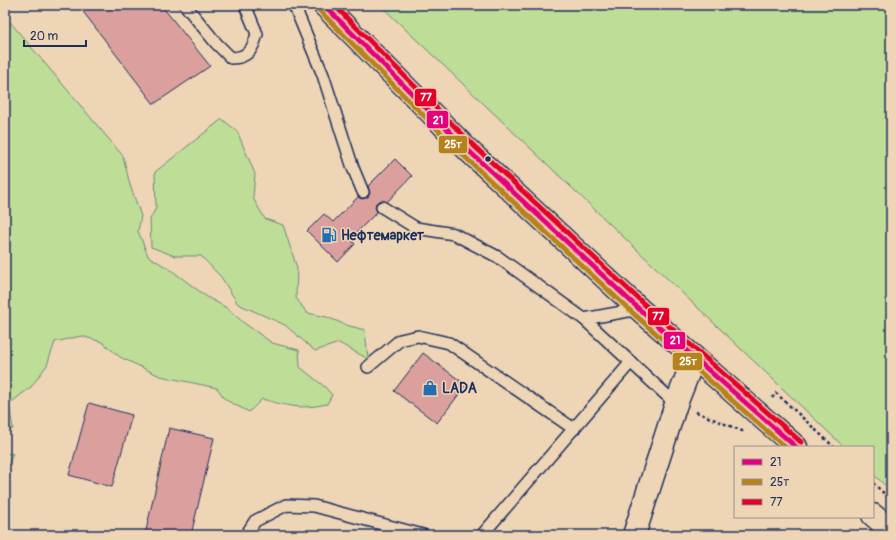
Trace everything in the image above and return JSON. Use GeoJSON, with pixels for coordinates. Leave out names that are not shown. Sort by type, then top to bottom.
{"type":"FeatureCollection","features":[{"type":"Feature","properties":{"kind":"main road"},"geometry":{"type":"LineString","coordinates":[[324,5],[468,151],[639,309],[795,446]]}},
{"type":"Feature","properties":{"kind":"main road"},"geometry":{"type":"LineString","coordinates":[[634,535],[676,404],[694,358]]}},
{"type":"Feature","properties":{"kind":"main road"},"geometry":{"type":"LineString","coordinates":[[874,516],[891,531]]}},
{"type":"Feature","properties":{"kind":"lane"},"geometry":{"type":"LineString","coordinates":[[185,5],[216,43],[231,58],[240,58],[253,48],[257,34],[245,5]]}},
{"type":"Feature","properties":{"kind":"lane"},"geometry":{"type":"LineString","coordinates":[[294,5],[323,74],[353,168],[363,192]]}},
{"type":"Feature","properties":{"kind":"lane"},"geometry":{"type":"LineString","coordinates":[[382,207],[416,228],[454,234],[498,257],[584,319],[676,404]]}},
{"type":"Feature","properties":{"kind":"lane"},"geometry":{"type":"LineString","coordinates":[[584,319],[639,309]]}},
{"type":"Feature","properties":{"kind":"lane"},"geometry":{"type":"LineString","coordinates":[[368,367],[400,340],[418,336],[449,343],[574,429]]}},
{"type":"Feature","properties":{"kind":"lane"},"geometry":{"type":"LineString","coordinates":[[482,535],[631,362]]}},
{"type":"Feature","properties":{"kind":"lane"},"geometry":{"type":"LineString","coordinates":[[246,535],[255,521],[286,505],[314,506],[423,535]]}},
{"type":"Feature","properties":{"kind":"path"},"geometry":{"type":"LineString","coordinates":[[776,393],[833,446]]}},
{"type":"Feature","properties":{"kind":"path"},"geometry":{"type":"LineString","coordinates":[[676,404],[742,431]]}},
{"type":"Feature","properties":{"kind":"path"},"geometry":{"type":"LineString","coordinates":[[874,484],[891,500]]}},
{"type":"Feature","properties":{"kind":"green space"},"geometry":{"type":"Polygon","coordinates":[[[380,5],[891,5],[891,491],[874,475],[874,446],[843,446],[380,5]]]}},
{"type":"Feature","properties":{"kind":"green space"},"geometry":{"type":"Polygon","coordinates":[[[5,16],[123,156],[130,185],[141,216],[138,231],[148,256],[171,270],[207,297],[227,308],[244,323],[272,343],[299,350],[300,367],[325,387],[332,395],[327,404],[301,407],[279,404],[262,399],[249,412],[226,400],[217,388],[160,376],[120,357],[102,342],[81,336],[55,342],[47,365],[31,387],[9,404],[13,429],[5,432],[5,16]]]}},
{"type":"Feature","properties":{"kind":"green space"},"geometry":{"type":"Polygon","coordinates":[[[222,119],[237,131],[255,174],[253,198],[265,219],[283,225],[297,268],[296,298],[307,313],[327,317],[346,325],[365,330],[368,359],[339,343],[315,351],[285,325],[238,304],[221,277],[201,256],[175,256],[151,247],[150,219],[156,208],[155,172],[222,119]]]}},
{"type":"Feature","properties":{"kind":"green space"},"geometry":{"type":"Polygon","coordinates":[[[5,453],[13,454],[5,470],[5,453]]]}},
{"type":"Feature","properties":{"kind":"building"},"geometry":{"type":"Polygon","coordinates":[[[78,5],[161,5],[210,66],[154,104],[78,5]]]}},
{"type":"Feature","properties":{"kind":"building"},"geometry":{"type":"Polygon","coordinates":[[[395,159],[412,176],[387,202],[382,200],[376,203],[375,207],[377,212],[350,239],[355,244],[338,262],[307,231],[324,214],[333,222],[358,197],[362,199],[368,197],[370,193],[368,186],[395,159]]]}},
{"type":"Feature","properties":{"kind":"building","name":"LADA"},"geometry":{"type":"Polygon","coordinates":[[[423,353],[466,385],[437,423],[394,391],[423,353]]]}},
{"type":"Feature","properties":{"kind":"building"},"geometry":{"type":"Polygon","coordinates":[[[89,403],[132,415],[112,487],[69,475],[89,403]]]}},
{"type":"Feature","properties":{"kind":"building"},"geometry":{"type":"Polygon","coordinates":[[[169,428],[214,438],[191,535],[145,535],[169,428]]]}},
{"type":"Feature","properties":{"kind":"transit line","name":"21"},"geometry":{"type":"LineString","coordinates":[[324,5],[469,151],[639,309],[795,446]]}},
{"type":"Feature","properties":{"kind":"transit line","name":"77"},"geometry":{"type":"LineString","coordinates":[[334,5],[474,146],[644,304],[801,442]]}},
{"type":"Feature","properties":{"kind":"transit line","name":"25т"},"geometry":{"type":"LineString","coordinates":[[319,10],[464,156],[634,314],[784,446]]}},
{"type":"Feature","properties":{"kind":"place","name":"Нефтемаркет"},"geometry":{"type":"Point","coordinates":[329,235]}},
{"type":"Feature","properties":{"kind":"place","name":"LADA"},"geometry":{"type":"Point","coordinates":[430,388]}}]}
